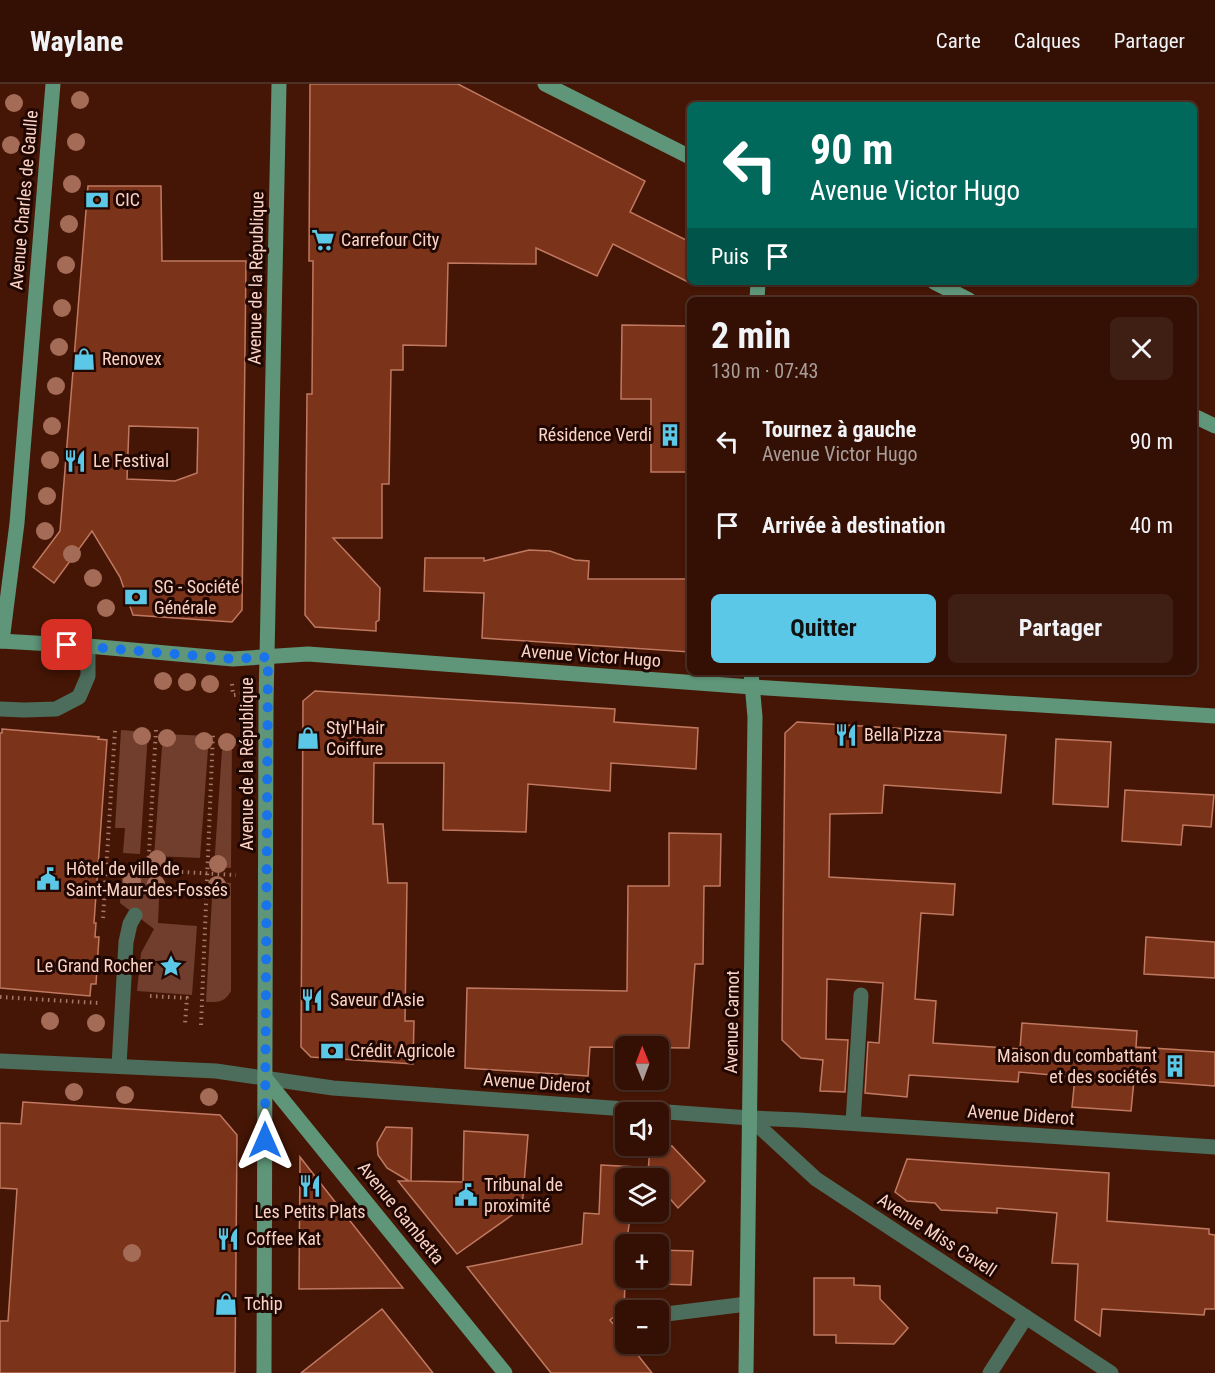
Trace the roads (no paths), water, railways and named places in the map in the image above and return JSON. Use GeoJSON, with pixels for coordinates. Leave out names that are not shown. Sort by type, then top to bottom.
{"type":"FeatureCollection","features":[{"type":"Feature","properties":{"kind":"street","name":"Avenue Charles de Gaulle"},"geometry":{"type":"LineString","coordinates":[[1,641],[16,524],[53,84]]}},
{"type":"Feature","properties":{"kind":"street","name":"Avenue de la République"},"geometry":{"type":"LineString","coordinates":[[264,1373],[268,657],[279,84]]}},
{"type":"Feature","properties":{"kind":"street"},"geometry":{"type":"LineString","coordinates":[[545,84],[567,89],[687,155]]}},
{"type":"Feature","properties":{"kind":"street"},"geometry":{"type":"LineString","coordinates":[[940,285],[963,297]]}},
{"type":"Feature","properties":{"kind":"street"},"geometry":{"type":"LineString","coordinates":[[1197,417],[1215,426]]}},
{"type":"Feature","properties":{"kind":"street","name":"Avenue Victor Hugo"},"geometry":{"type":"LineString","coordinates":[[1,641],[233,659],[308,654],[752,680],[1215,716]]}},
{"type":"Feature","properties":{"kind":"street"},"geometry":{"type":"LineString","coordinates":[[0,709],[56,709],[79,697],[88,676],[88,646]]}},
{"type":"Feature","properties":{"kind":"street","name":"Avenue Carnot"},"geometry":{"type":"LineString","coordinates":[[746,1373],[754,717],[752,680]]}},
{"type":"Feature","properties":{"kind":"street"},"geometry":{"type":"LineString","coordinates":[[119,1066],[126,942],[130,924],[135,915]]}},
{"type":"Feature","properties":{"kind":"street"},"geometry":{"type":"LineString","coordinates":[[853,1123],[861,995]]}},
{"type":"Feature","properties":{"kind":"street","name":"Avenue Diderot"},"geometry":{"type":"LineString","coordinates":[[0,1061],[216,1071],[333,1088],[750,1118],[1215,1147]]}},
{"type":"Feature","properties":{"kind":"street","name":"Avenue Gambetta"},"geometry":{"type":"LineString","coordinates":[[265,1078],[505,1373]]}},
{"type":"Feature","properties":{"kind":"street","name":"Avenue Miss Cavell"},"geometry":{"type":"LineString","coordinates":[[750,1118],[816,1179],[1111,1373]]}},
{"type":"Feature","properties":{"kind":"street"},"geometry":{"type":"LineString","coordinates":[[669,1314],[747,1304]]}},
{"type":"Feature","properties":{"kind":"street"},"geometry":{"type":"LineString","coordinates":[[990,1373],[1026,1317]]}},
{"type":"Feature","properties":{"kind":"place","name":"CIC"},"geometry":{"type":"Point","coordinates":[97,200]}},
{"type":"Feature","properties":{"kind":"place","name":"Carrefour City"},"geometry":{"type":"Point","coordinates":[323,240]}},
{"type":"Feature","properties":{"kind":"place","name":"Renovex"},"geometry":{"type":"Point","coordinates":[84,359]}},
{"type":"Feature","properties":{"kind":"place","name":"Résidence Verdi"},"geometry":{"type":"Point","coordinates":[670,435]}},
{"type":"Feature","properties":{"kind":"place","name":"Le Festival"},"geometry":{"type":"Point","coordinates":[75,461]}},
{"type":"Feature","properties":{"kind":"place","name":"SG - Société Générale"},"geometry":{"type":"Point","coordinates":[136,597]}},
{"type":"Feature","properties":{"kind":"place","name":"Bella Pizza"},"geometry":{"type":"Point","coordinates":[846,735]}},
{"type":"Feature","properties":{"kind":"place","name":"Styl'Hair Coiffure"},"geometry":{"type":"Point","coordinates":[308,738]}},
{"type":"Feature","properties":{"kind":"place","name":"Hôtel de ville de Saint-Maur-des-Fossés"},"geometry":{"type":"Point","coordinates":[48,879]}},
{"type":"Feature","properties":{"kind":"place","name":"Le Grand Rocher"},"geometry":{"type":"Point","coordinates":[171,966]}},
{"type":"Feature","properties":{"kind":"place","name":"Saveur d'Asie"},"geometry":{"type":"Point","coordinates":[312,1000]}},
{"type":"Feature","properties":{"kind":"place","name":"Crédit Agricole"},"geometry":{"type":"Point","coordinates":[332,1051]}},
{"type":"Feature","properties":{"kind":"place","name":"Maison du combattant et des sociétés"},"geometry":{"type":"Point","coordinates":[1175,1066]}},
{"type":"Feature","properties":{"kind":"place","name":"Les Petits Plats"},"geometry":{"type":"Point","coordinates":[310,1186]}},
{"type":"Feature","properties":{"kind":"place","name":"Tribunal de proximité"},"geometry":{"type":"Point","coordinates":[466,1195]}},
{"type":"Feature","properties":{"kind":"place","name":"Coffee Kat"},"geometry":{"type":"Point","coordinates":[228,1239]}},
{"type":"Feature","properties":{"kind":"place","name":"Tchip"},"geometry":{"type":"Point","coordinates":[226,1304]}}]}
